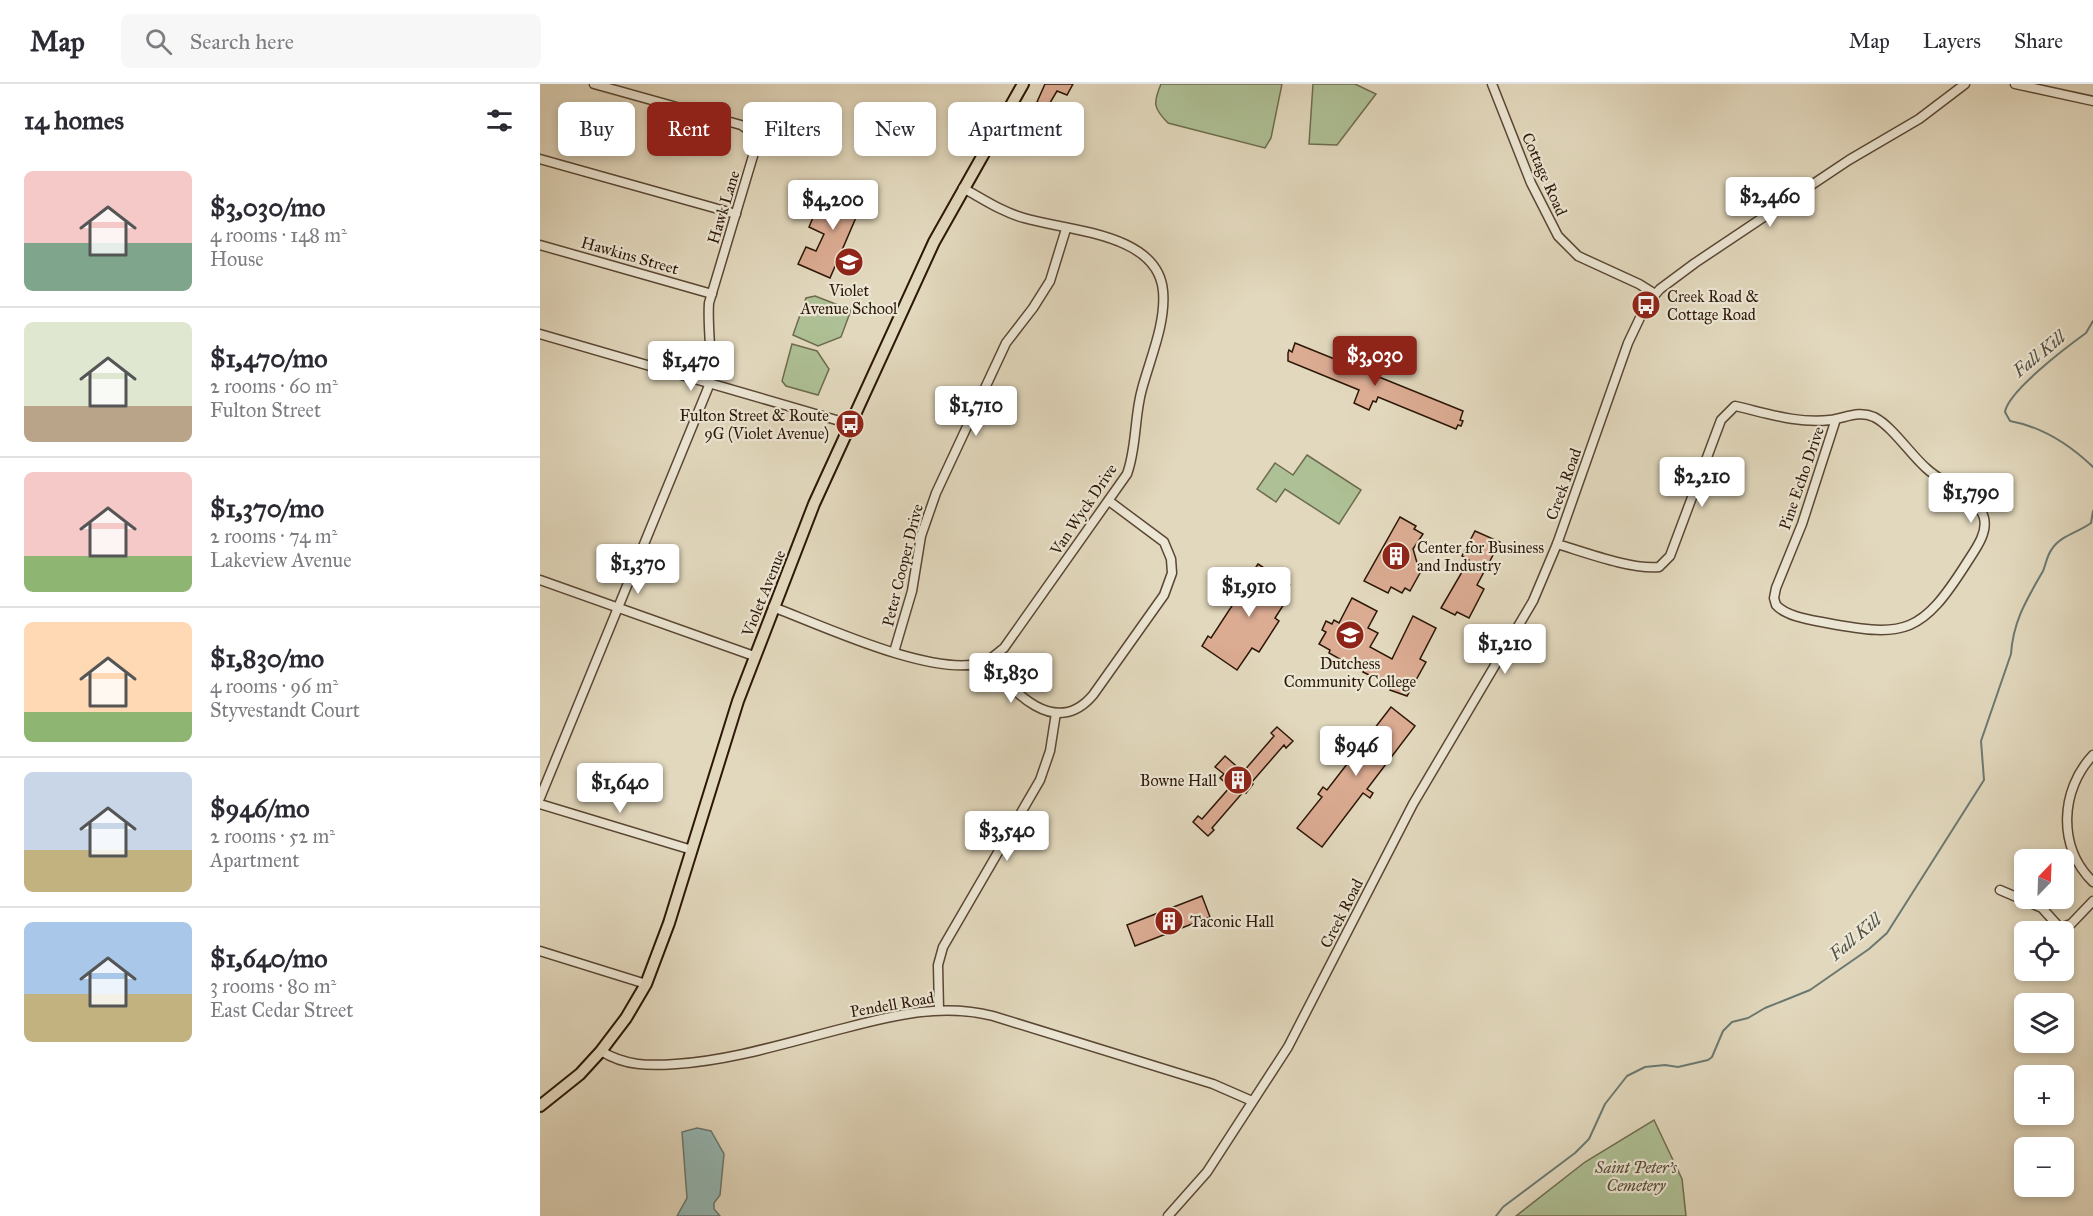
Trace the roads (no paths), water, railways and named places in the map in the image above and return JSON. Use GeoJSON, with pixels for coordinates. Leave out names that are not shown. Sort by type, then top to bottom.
{"type":"FeatureCollection","features":[{"type":"Feature","properties":{"kind":"main road","name":"Violet Avenue"},"geometry":{"type":"LineString","coordinates":[[540,1106],[574,1079],[602,1051],[626,1018],[646,984],[665,937],[754,656],[814,504],[934,242],[1023,84]]}},
{"type":"Feature","properties":{"kind":"street","name":"Hawk Lane"},"geometry":{"type":"LineString","coordinates":[[594,84],[749,128],[755,138],[756,146],[712,294],[707,323],[711,366],[709,383]]}},
{"type":"Feature","properties":{"kind":"street","name":"Cottage Road"},"geometry":{"type":"LineString","coordinates":[[1491,84],[1538,199],[1558,236],[1578,256],[1639,284],[1655,294]]}},
{"type":"Feature","properties":{"kind":"street","name":"Creek Road"},"geometry":{"type":"LineString","coordinates":[[1168,1216],[1200,1181],[1305,1016],[1413,804],[1533,602],[1557,544],[1628,343],[1642,311],[1655,294],[1703,257],[1849,160],[1919,119],[1966,84]]}},
{"type":"Feature","properties":{"kind":"street"},"geometry":{"type":"LineString","coordinates":[[2015,84],[2093,101]]}},
{"type":"Feature","properties":{"kind":"street"},"geometry":{"type":"LineString","coordinates":[[540,159],[736,214]]}},
{"type":"Feature","properties":{"kind":"street","name":"Van Wyck Drive"},"geometry":{"type":"LineString","coordinates":[[963,188],[1006,212],[1118,241],[1140,252],[1156,268],[1163,293],[1160,325],[1140,394],[1131,465],[1127,474],[1004,648],[990,659]]}},
{"type":"Feature","properties":{"kind":"street","name":"Peter Cooper Drive"},"geometry":{"type":"LineString","coordinates":[[894,652],[912,591],[921,536],[936,493],[1006,343],[1050,281],[1066,229]]}},
{"type":"Feature","properties":{"kind":"street","name":"Hawkins Street"},"geometry":{"type":"LineString","coordinates":[[540,245],[712,294]]}},
{"type":"Feature","properties":{"kind":"street"},"geometry":{"type":"LineString","coordinates":[[540,334],[850,424]]}},
{"type":"Feature","properties":{"kind":"street"},"geometry":{"type":"LineString","coordinates":[[540,798],[709,383]]}},
{"type":"Feature","properties":{"kind":"street","name":"Pine Echo Drive"},"geometry":{"type":"LineString","coordinates":[[1557,544],[1647,568],[1659,567],[1670,556],[1721,420],[1731,407],[1736,406],[1798,420],[1836,419],[1860,413],[1875,418],[1927,470],[1971,501],[1984,518],[1984,530],[1978,544],[1940,601],[1922,620],[1897,630],[1885,631],[1846,626],[1796,615],[1780,609],[1774,598],[1806,513],[1836,419]]}},
{"type":"Feature","properties":{"kind":"street"},"geometry":{"type":"LineString","coordinates":[[773,607],[894,652],[948,667],[983,663],[990,659],[1001,676],[1023,698],[1042,711],[1056,713],[1078,708],[1093,696],[1164,595],[1172,579],[1171,559],[1164,542],[1109,501]]}},
{"type":"Feature","properties":{"kind":"street"},"geometry":{"type":"LineString","coordinates":[[540,580],[754,656]]}},
{"type":"Feature","properties":{"kind":"street"},"geometry":{"type":"LineString","coordinates":[[939,1010],[938,965],[943,947],[1040,780],[1050,751],[1056,713]]}},
{"type":"Feature","properties":{"kind":"street"},"geometry":{"type":"LineString","coordinates":[[2093,755],[2079,771],[2072,787],[2067,806],[2066,827],[2079,863],[2093,882]]}},
{"type":"Feature","properties":{"kind":"street"},"geometry":{"type":"LineString","coordinates":[[540,804],[693,850]]}},
{"type":"Feature","properties":{"kind":"street"},"geometry":{"type":"LineString","coordinates":[[2000,890],[2042,908],[2060,928],[2070,924],[2093,901]]}},
{"type":"Feature","properties":{"kind":"street"},"geometry":{"type":"LineString","coordinates":[[540,951],[646,984]]}},
{"type":"Feature","properties":{"kind":"street","name":"Pendell Road"},"geometry":{"type":"LineString","coordinates":[[602,1051],[623,1062],[642,1065],[711,1061],[890,1017],[939,1010],[970,1011],[1219,1085],[1252,1101]]}},
{"type":"Feature","properties":{"kind":"water"},"geometry":{"type":"Polygon","coordinates":[[[697,1128],[711,1131],[724,1154],[720,1195],[714,1203],[714,1209],[720,1216],[677,1216],[687,1198],[682,1132],[697,1128]]]}},
{"type":"Feature","properties":{"kind":"waterway","name":"Fall Kill"},"geometry":{"type":"LineString","coordinates":[[2093,321],[2086,333],[2027,381],[2016,393],[2005,412],[2010,421],[2034,427],[2055,438],[2093,467]]}},
{"type":"Feature","properties":{"kind":"waterway","name":"Fall Kill"},"geometry":{"type":"LineString","coordinates":[[1496,1216],[1503,1207],[1575,1153],[1589,1139],[1605,1104],[1627,1076],[1645,1067],[1665,1065],[1678,1067],[1708,1060],[1712,1057],[1723,1031],[1732,1022],[1748,1018],[1765,1008],[1810,990],[1869,949],[1887,933],[1984,780],[1981,741],[2011,654],[2015,631],[2026,601],[2055,545],[2091,523],[2093,511]]}},
{"type":"Feature","properties":{"kind":"place","name":"Violet Avenue School"},"geometry":{"type":"Point","coordinates":[849,262]}},
{"type":"Feature","properties":{"kind":"place","name":"Creek Road & Cottage Road"},"geometry":{"type":"Point","coordinates":[1646,305]}},
{"type":"Feature","properties":{"kind":"place","name":"Fulton Street & Route 9G (Violet Avenue)"},"geometry":{"type":"Point","coordinates":[850,424]}},
{"type":"Feature","properties":{"kind":"place","name":"Center for Business and Industry"},"geometry":{"type":"Point","coordinates":[1396,556]}},
{"type":"Feature","properties":{"kind":"place","name":"Dutchess Community College"},"geometry":{"type":"Point","coordinates":[1350,635]}},
{"type":"Feature","properties":{"kind":"place","name":"Bowne Hall"},"geometry":{"type":"Point","coordinates":[1238,780]}},
{"type":"Feature","properties":{"kind":"place","name":"Taconic Hall"},"geometry":{"type":"Point","coordinates":[1169,921]}},
{"type":"Feature","properties":{"kind":"park label","name":"Saint Peter's Cemetery"},"geometry":{"type":"Point","coordinates":[1636,1176]}}]}
